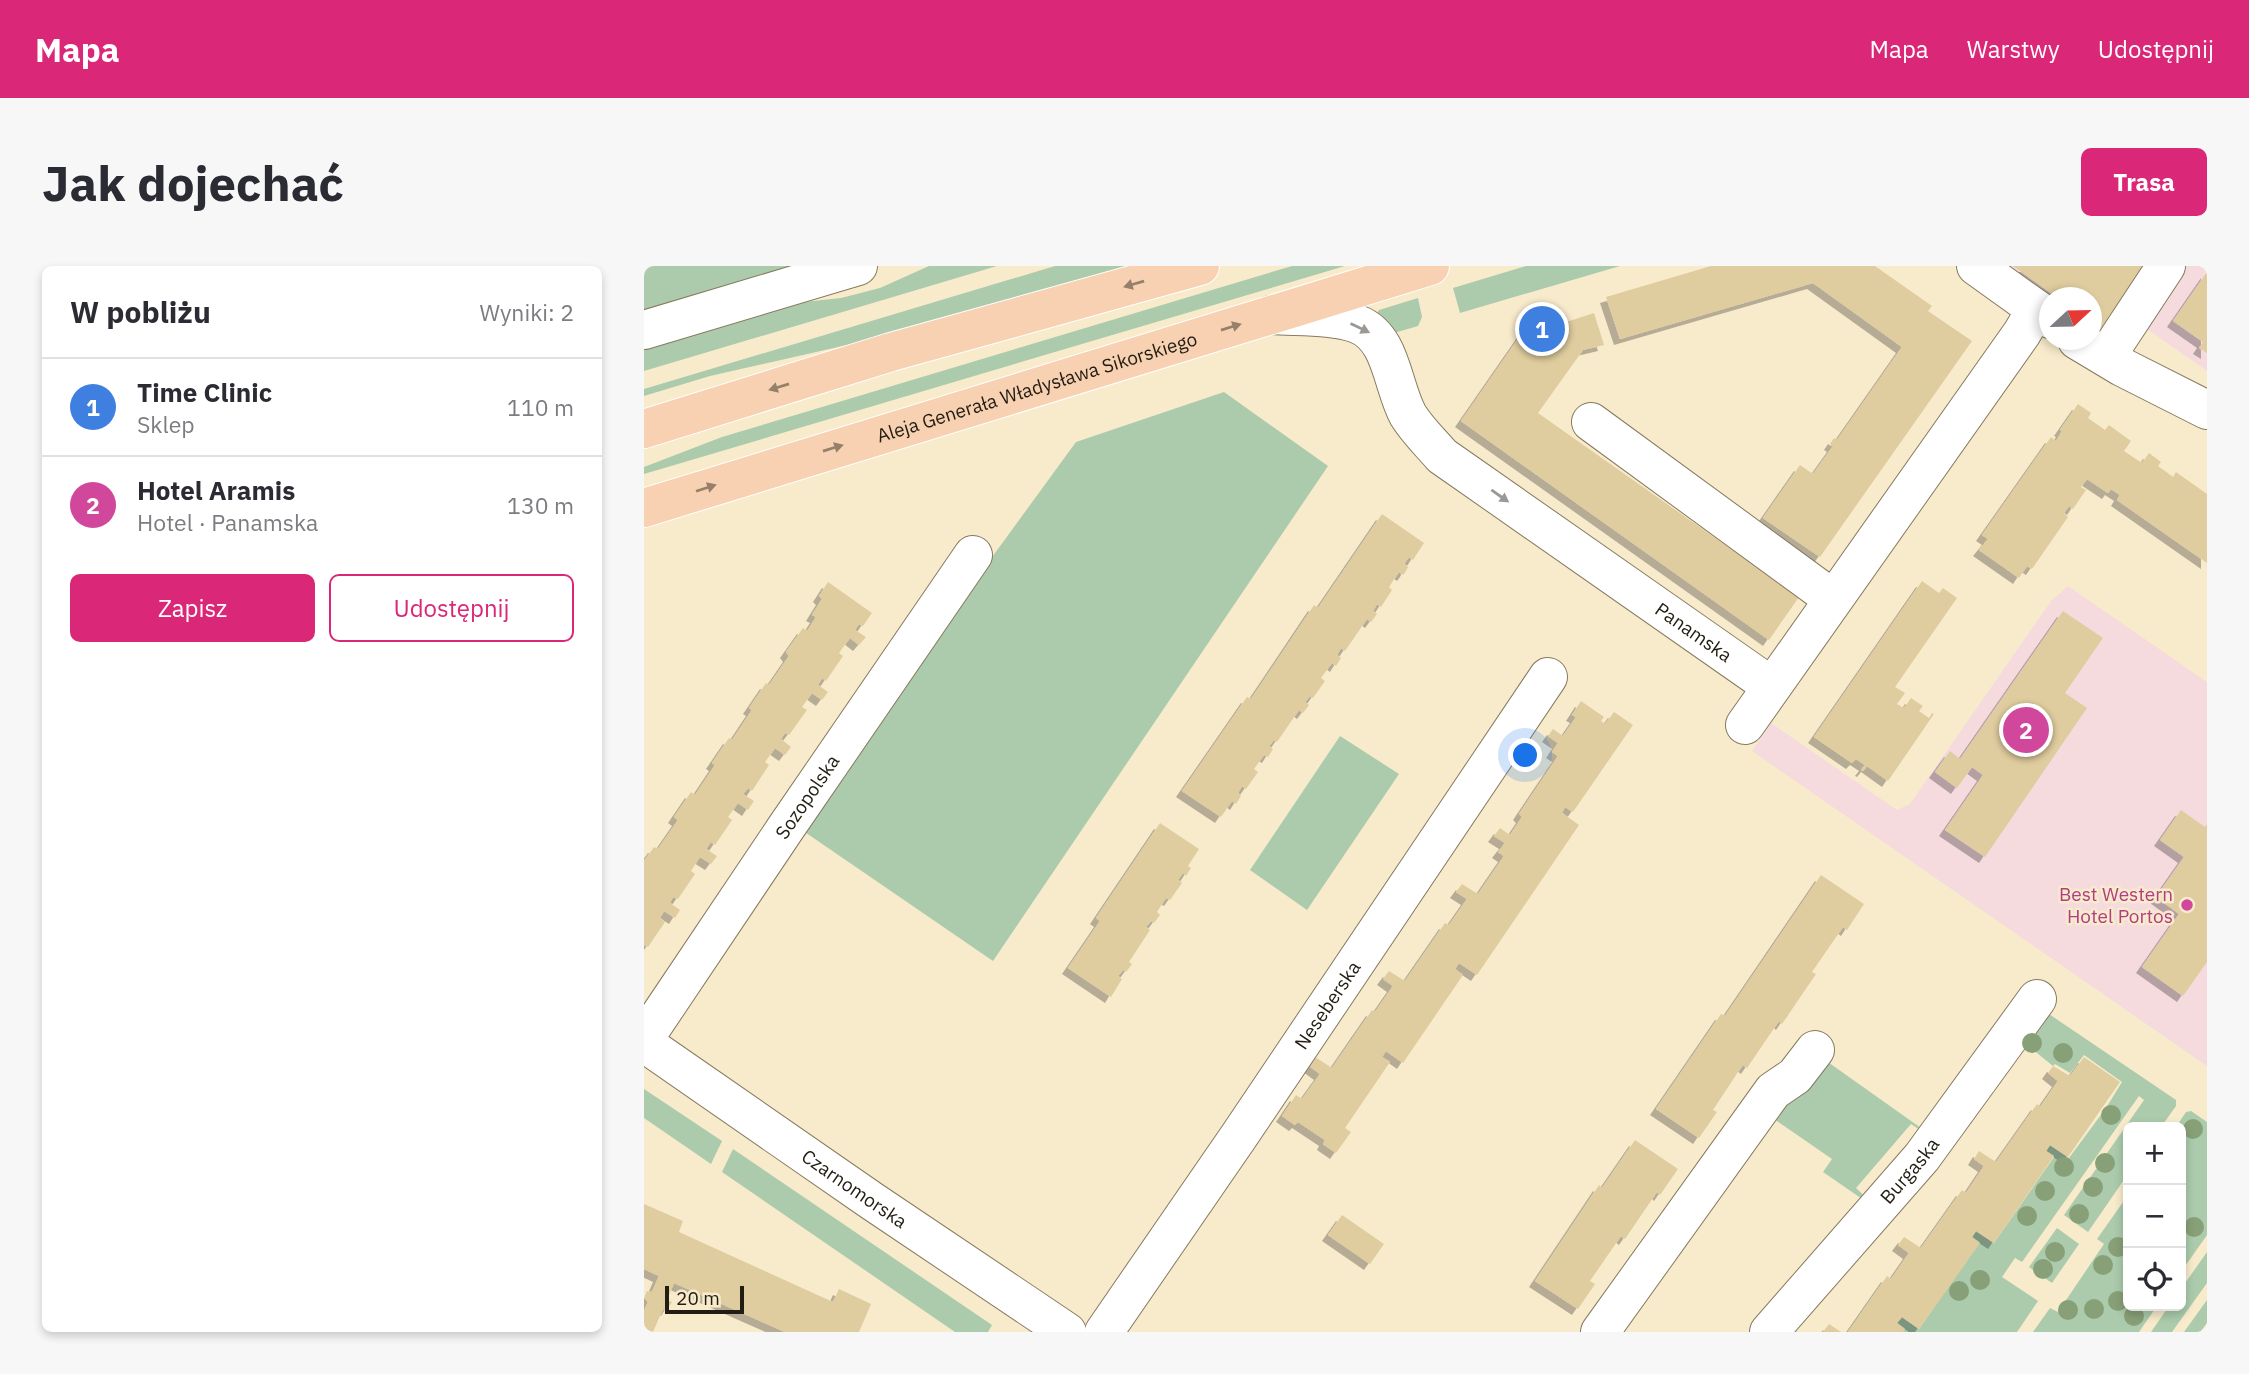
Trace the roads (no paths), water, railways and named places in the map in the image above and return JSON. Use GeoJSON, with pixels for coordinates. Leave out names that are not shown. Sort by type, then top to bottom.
{"type":"FeatureCollection","features":[{"type":"Feature","properties":{"kind":"main road"},"geometry":{"type":"LineString","coordinates":[[644,429],[891,352],[1200,266]]}},
{"type":"Feature","properties":{"kind":"main road","name":"Aleja Generała Władysława Sikorskiego"},"geometry":{"type":"LineString","coordinates":[[644,508],[1430,266]]}},
{"type":"Feature","properties":{"kind":"street"},"geometry":{"type":"LineString","coordinates":[[644,330],[858,266]]}},
{"type":"Feature","properties":{"kind":"street"},"geometry":{"type":"LineString","coordinates":[[1976,266],[2039,311]]}},
{"type":"Feature","properties":{"kind":"street"},"geometry":{"type":"LineString","coordinates":[[2102,336],[2166,266]]}},
{"type":"Feature","properties":{"kind":"street","name":"Panamska"},"geometry":{"type":"LineString","coordinates":[[1269,315],[1341,321],[1367,329],[1382,345],[1398,395],[1409,416],[1443,456],[1771,686]]}},
{"type":"Feature","properties":{"kind":"street"},"geometry":{"type":"LineString","coordinates":[[1745,725],[2022,333],[2039,318]]}},
{"type":"Feature","properties":{"kind":"street"},"geometry":{"type":"LineString","coordinates":[[2095,350],[2207,411]]}},
{"type":"Feature","properties":{"kind":"street"},"geometry":{"type":"LineString","coordinates":[[1591,422],[1833,599]]}},
{"type":"Feature","properties":{"kind":"street","name":"Sozopolska"},"geometry":{"type":"LineString","coordinates":[[644,1041],[793,817],[973,555]]}},
{"type":"Feature","properties":{"kind":"street","name":"Neseberska"},"geometry":{"type":"LineString","coordinates":[[1104,1332],[1240,1136],[1548,677]]}},
{"type":"Feature","properties":{"kind":"street","name":"Burgaska"},"geometry":{"type":"LineString","coordinates":[[1769,1332],[1922,1157],[2037,999]]}},
{"type":"Feature","properties":{"kind":"street","name":"Czarnomorska"},"geometry":{"type":"LineString","coordinates":[[644,1041],[872,1201],[1067,1332]]}},
{"type":"Feature","properties":{"kind":"street"},"geometry":{"type":"LineString","coordinates":[[1600,1332],[1773,1091],[1795,1076],[1815,1050]]}},
{"type":"Feature","properties":{"kind":"place","name":"Time Clinic"},"geometry":{"type":"Point","coordinates":[1542,329]}},
{"type":"Feature","properties":{"kind":"place","name":"Hotel Aramis"},"geometry":{"type":"Point","coordinates":[2026,730]}},
{"type":"Feature","properties":{"kind":"place","name":"Best Western Hotel Portos"},"geometry":{"type":"Point","coordinates":[2187,905]}}]}
